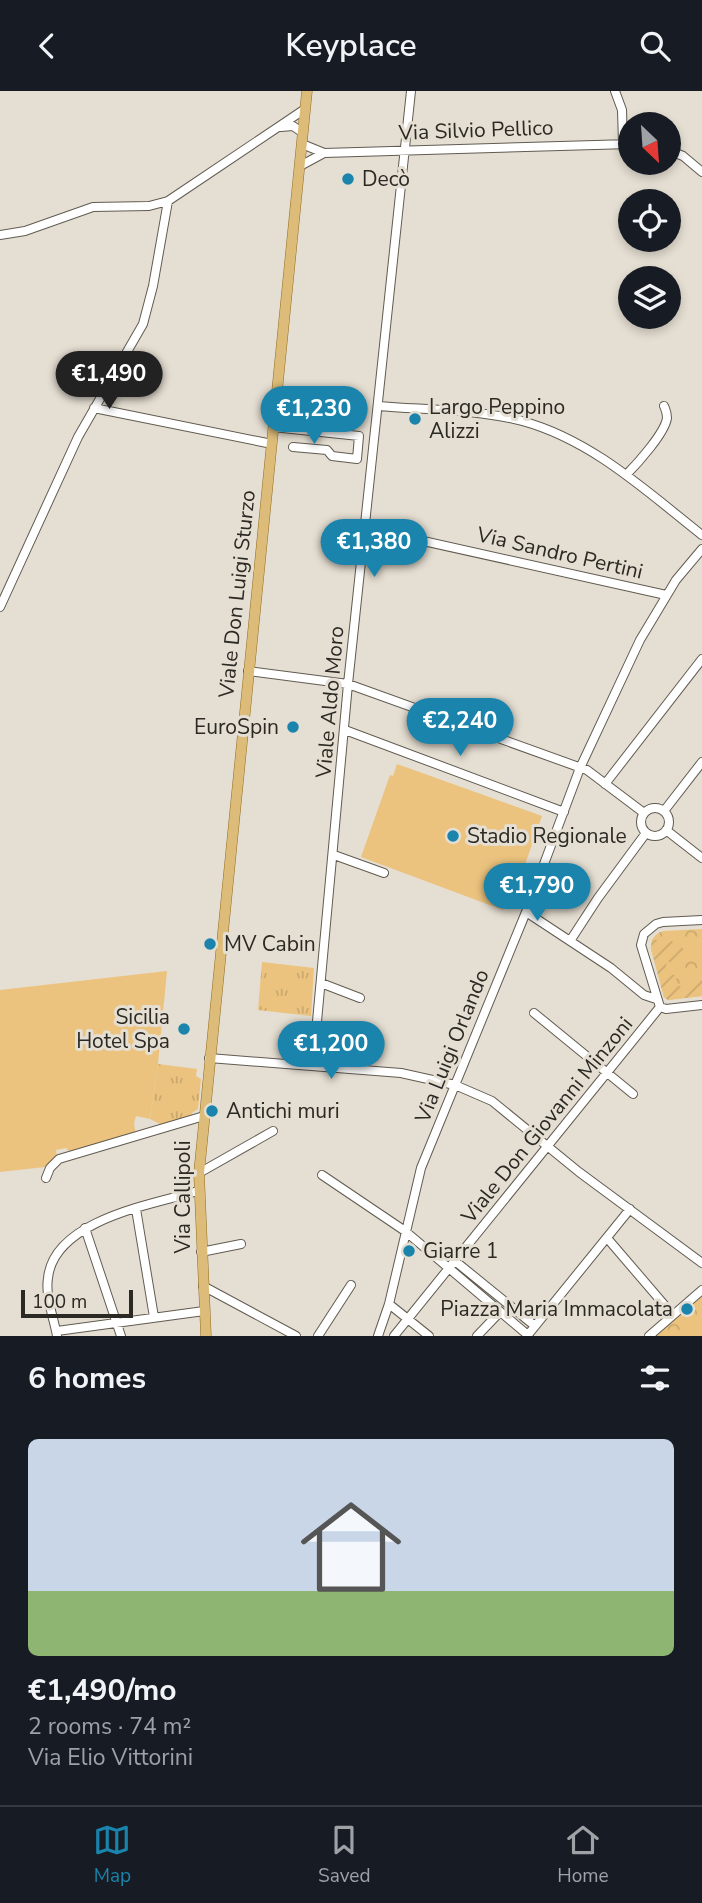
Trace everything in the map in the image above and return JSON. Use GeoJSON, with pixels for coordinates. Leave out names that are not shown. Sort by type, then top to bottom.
{"type":"FeatureCollection","features":[{"type":"Feature","properties":{"kind":"main road","name":"Viale Don Luigi Sturzo"},"geometry":{"type":"LineString","coordinates":[[209,1058],[307,91]]}},
{"type":"Feature","properties":{"kind":"main road","name":"Via Callipoli"},"geometry":{"type":"LineString","coordinates":[[205,1336],[198,1191],[209,1058]]}},
{"type":"Feature","properties":{"kind":"street","name":"Viale Aldo Moro"},"geometry":{"type":"LineString","coordinates":[[313,1065],[348,684],[411,91]]}},
{"type":"Feature","properties":{"kind":"street"},"geometry":{"type":"LineString","coordinates":[[615,91],[622,112]]}},
{"type":"Feature","properties":{"kind":"street"},"geometry":{"type":"LineString","coordinates":[[0,235],[25,231],[93,207],[149,206],[168,201],[305,109]]}},
{"type":"Feature","properties":{"kind":"street"},"geometry":{"type":"LineString","coordinates":[[278,128],[293,126],[302,139],[324,153],[300,166]]}},
{"type":"Feature","properties":{"kind":"street","name":"Via Silvio Pellico"},"geometry":{"type":"LineString","coordinates":[[324,153],[618,144]]}},
{"type":"Feature","properties":{"kind":"street"},"geometry":{"type":"LineString","coordinates":[[681,155],[702,172]]}},
{"type":"Feature","properties":{"kind":"street"},"geometry":{"type":"LineString","coordinates":[[0,607],[56,483],[94,408],[143,324],[153,286],[168,201]]}},
{"type":"Feature","properties":{"kind":"street"},"geometry":{"type":"LineString","coordinates":[[378,406],[477,414],[520,421],[579,443],[626,475],[702,535]]}},
{"type":"Feature","properties":{"kind":"street"},"geometry":{"type":"LineString","coordinates":[[626,475],[665,423],[667,417],[663,406]]}},
{"type":"Feature","properties":{"kind":"street"},"geometry":{"type":"LineString","coordinates":[[94,408],[272,443]]}},
{"type":"Feature","properties":{"kind":"street"},"geometry":{"type":"LineString","coordinates":[[273,427],[359,436],[357,459],[332,456],[327,450],[293,447]]}},
{"type":"Feature","properties":{"kind":"street"},"geometry":{"type":"LineString","coordinates":[[327,450],[329,433]]}},
{"type":"Feature","properties":{"kind":"street","name":"Via Sandro Pertini"},"geometry":{"type":"LineString","coordinates":[[365,528],[666,595]]}},
{"type":"Feature","properties":{"kind":"street","name":"Via Luigi Orlando"},"geometry":{"type":"LineString","coordinates":[[377,1336],[389,1304],[421,1168],[526,912],[580,768],[620,680],[666,595],[702,549]]}},
{"type":"Feature","properties":{"kind":"street"},"geometry":{"type":"LineString","coordinates":[[605,784],[701,663]]}},
{"type":"Feature","properties":{"kind":"street"},"geometry":{"type":"LineString","coordinates":[[248,671],[348,684],[587,770],[640,811],[643,837],[570,941]]}},
{"type":"Feature","properties":{"kind":"street"},"geometry":{"type":"LineString","coordinates":[[345,730],[564,812]]}},
{"type":"Feature","properties":{"kind":"street"},"geometry":{"type":"LineString","coordinates":[[640,811],[666,807],[702,762]]}},
{"type":"Feature","properties":{"kind":"street"},"geometry":{"type":"LineString","coordinates":[[666,807],[670,833],[702,858]]}},
{"type":"Feature","properties":{"kind":"street"},"geometry":{"type":"LineString","coordinates":[[643,837],[670,833]]}},
{"type":"Feature","properties":{"kind":"street"},"geometry":{"type":"LineString","coordinates":[[334,855],[384,873]]}},
{"type":"Feature","properties":{"kind":"street"},"geometry":{"type":"LineString","coordinates":[[526,912],[611,968],[657,1005],[666,1009],[702,1005]]}},
{"type":"Feature","properties":{"kind":"street"},"geometry":{"type":"LineString","coordinates":[[657,1005],[641,945],[644,934],[663,922],[702,919]]}},
{"type":"Feature","properties":{"kind":"street"},"geometry":{"type":"LineString","coordinates":[[321,983],[360,998]]}},
{"type":"Feature","properties":{"kind":"street","name":"Viale Don Giovanni Minzoni"},"geometry":{"type":"LineString","coordinates":[[394,1336],[608,1074],[657,1005]]}},
{"type":"Feature","properties":{"kind":"street"},"geometry":{"type":"LineString","coordinates":[[534,1013],[633,1094]]}},
{"type":"Feature","properties":{"kind":"street"},"geometry":{"type":"LineString","coordinates":[[209,1058],[401,1073],[455,1085],[492,1101],[579,1172],[702,1263]]}},
{"type":"Feature","properties":{"kind":"street"},"geometry":{"type":"LineString","coordinates":[[46,1178],[58,1159],[204,1116]]}},
{"type":"Feature","properties":{"kind":"street"},"geometry":{"type":"LineString","coordinates":[[199,1173],[273,1131]]}},
{"type":"Feature","properties":{"kind":"street"},"geometry":{"type":"LineString","coordinates":[[322,1175],[405,1231],[528,1336],[630,1209]]}},
{"type":"Feature","properties":{"kind":"street"},"geometry":{"type":"LineString","coordinates":[[198,1191],[136,1209],[85,1228],[56,1255],[48,1277],[57,1334],[204,1311]]}},
{"type":"Feature","properties":{"kind":"street"},"geometry":{"type":"LineString","coordinates":[[136,1209],[154,1317]]}},
{"type":"Feature","properties":{"kind":"street"},"geometry":{"type":"LineString","coordinates":[[85,1228],[121,1336]]}},
{"type":"Feature","properties":{"kind":"street"},"geometry":{"type":"LineString","coordinates":[[607,1238],[671,1313]]}},
{"type":"Feature","properties":{"kind":"street"},"geometry":{"type":"LineString","coordinates":[[201,1252],[241,1244]]}},
{"type":"Feature","properties":{"kind":"street"},"geometry":{"type":"LineString","coordinates":[[455,1261],[535,1326]]}},
{"type":"Feature","properties":{"kind":"street"},"geometry":{"type":"LineString","coordinates":[[318,1336],[351,1285]]}},
{"type":"Feature","properties":{"kind":"street"},"geometry":{"type":"LineString","coordinates":[[203,1286],[296,1336]]}},
{"type":"Feature","properties":{"kind":"street"},"geometry":{"type":"LineString","coordinates":[[649,1336],[671,1313],[702,1290]]}},
{"type":"Feature","properties":{"kind":"street"},"geometry":{"type":"LineString","coordinates":[[389,1304],[409,1317],[429,1336]]}},
{"type":"Feature","properties":{"kind":"street"},"geometry":{"type":"LineString","coordinates":[[477,1336],[500,1312]]}},
{"type":"Feature","properties":{"kind":"street"},"geometry":{"type":"LineString","coordinates":[[270,1336],[275,1325]]}},
{"type":"Feature","properties":{"kind":"green space","name":"Stadio Regionale"},"geometry":{"type":"Polygon","coordinates":[[[397,764],[542,816],[515,893],[511,902],[506,901],[503,910],[361,857],[390,775],[393,776],[397,764]]]}},
{"type":"Feature","properties":{"kind":"green space"},"geometry":{"type":"Polygon","coordinates":[[[702,929],[702,996],[668,1000],[664,997],[651,949],[652,940],[663,931],[702,929]]]}},
{"type":"Feature","properties":{"kind":"green space"},"geometry":{"type":"Polygon","coordinates":[[[652,939],[682,946],[685,951],[680,965],[667,961],[665,971],[676,976],[677,985],[682,987],[702,980],[702,996],[668,1000],[664,997],[651,949],[652,939]]]}},
{"type":"Feature","properties":{"kind":"green space"},"geometry":{"type":"Polygon","coordinates":[[[262,962],[314,968],[311,1016],[258,1010],[262,962]]]}},
{"type":"Feature","properties":{"kind":"green space"},"geometry":{"type":"Polygon","coordinates":[[[167,971],[150,1119],[136,1116],[136,1135],[71,1153],[66,1148],[56,1150],[57,1157],[45,1167],[0,1172],[0,990],[167,971]]]}},
{"type":"Feature","properties":{"kind":"green space"},"geometry":{"type":"Polygon","coordinates":[[[158,1064],[197,1069],[196,1076],[201,1079],[198,1109],[191,1116],[162,1125],[150,1119],[158,1064]]]}},
{"type":"Feature","properties":{"kind":"green space"},"geometry":{"type":"Polygon","coordinates":[[[702,1296],[702,1336],[656,1336],[702,1296]]]}},
{"type":"Feature","properties":{"kind":"place","name":"Decò"},"geometry":{"type":"Point","coordinates":[348,179]}},
{"type":"Feature","properties":{"kind":"place","name":"Largo Peppino Alizzi"},"geometry":{"type":"Point","coordinates":[415,419]}},
{"type":"Feature","properties":{"kind":"place","name":"EuroSpin"},"geometry":{"type":"Point","coordinates":[293,727]}},
{"type":"Feature","properties":{"kind":"place","name":"Stadio Regionale"},"geometry":{"type":"Point","coordinates":[453,836]}},
{"type":"Feature","properties":{"kind":"place","name":"MV Cabin"},"geometry":{"type":"Point","coordinates":[210,944]}},
{"type":"Feature","properties":{"kind":"place","name":"Sicilia Hotel Spa"},"geometry":{"type":"Point","coordinates":[184,1029]}},
{"type":"Feature","properties":{"kind":"place","name":"Antichi muri"},"geometry":{"type":"Point","coordinates":[212,1111]}},
{"type":"Feature","properties":{"kind":"place","name":"Giarre 1"},"geometry":{"type":"Point","coordinates":[409,1251]}},
{"type":"Feature","properties":{"kind":"place","name":"Piazza Maria Immacolata"},"geometry":{"type":"Point","coordinates":[687,1309]}}]}
